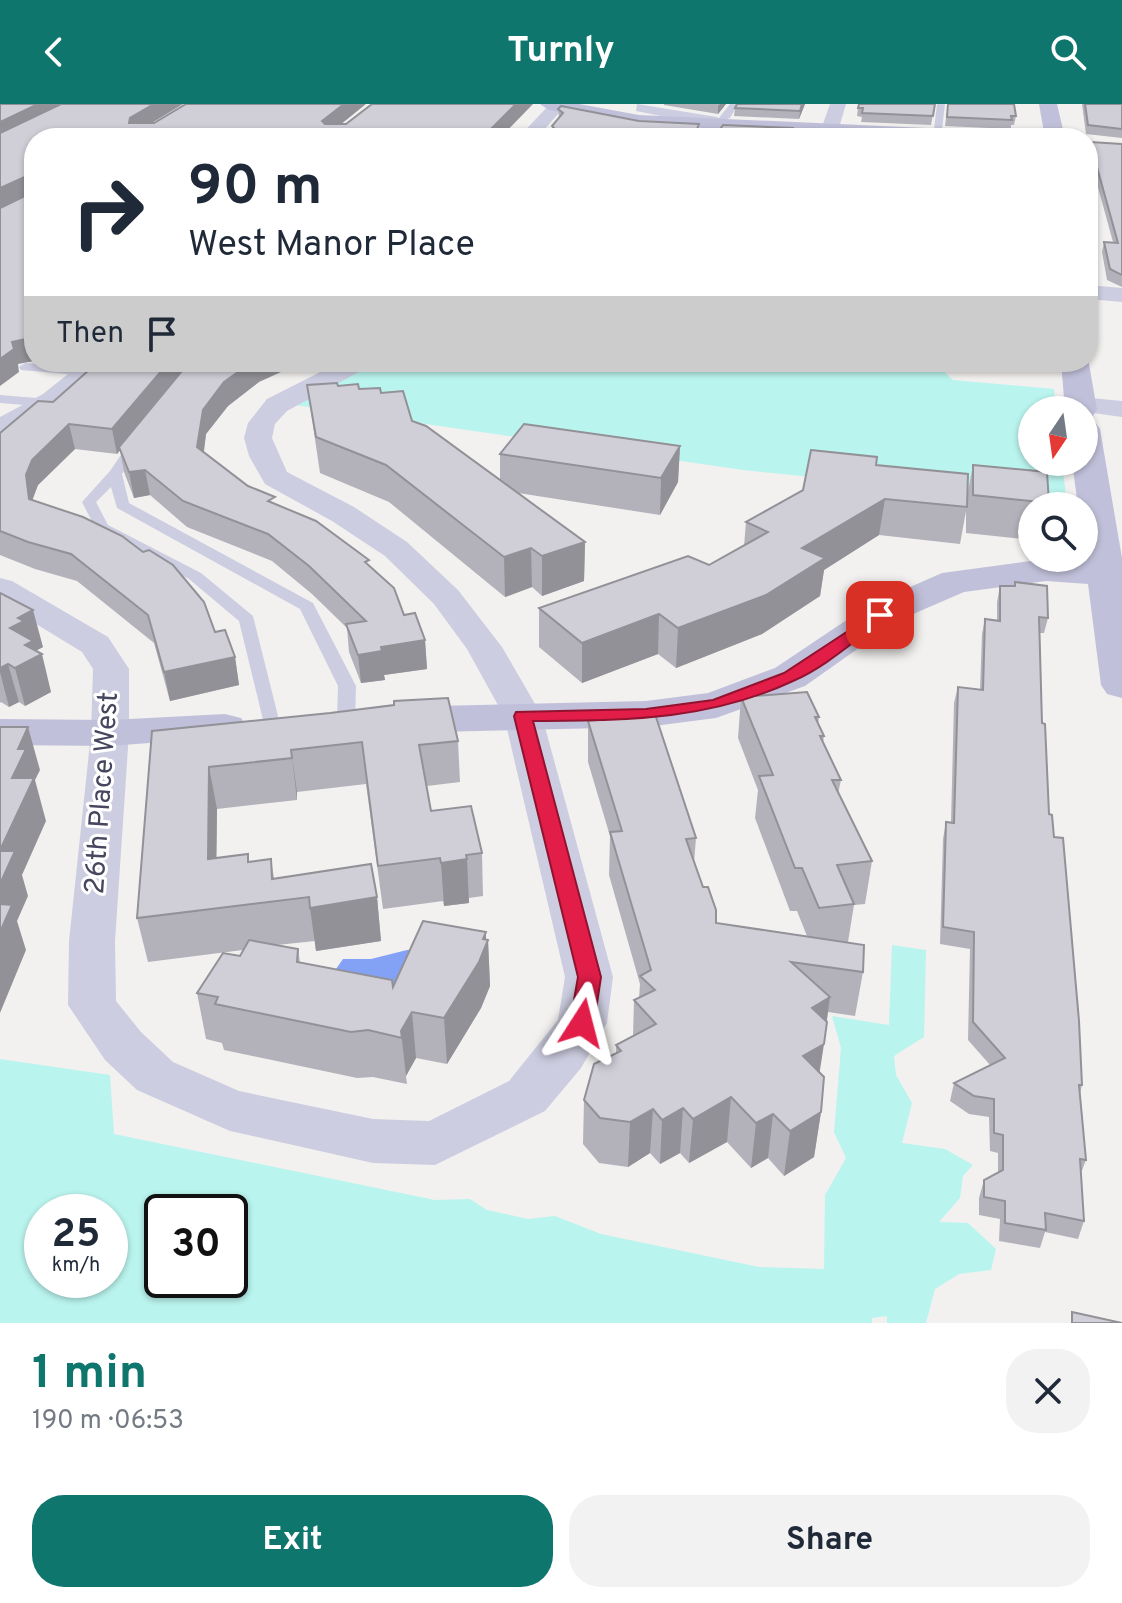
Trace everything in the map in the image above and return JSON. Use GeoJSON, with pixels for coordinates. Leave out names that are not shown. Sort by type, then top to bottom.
{"type":"FeatureCollection","features":[{"type":"Feature","properties":{"kind":"street"},"geometry":{"type":"LineString","coordinates":[[583,104],[591,104]]}},
{"type":"Feature","properties":{"kind":"street"},"geometry":{"type":"LineString","coordinates":[[831,128],[838,104]]}},
{"type":"Feature","properties":{"kind":"street"},"geometry":{"type":"LineString","coordinates":[[1048,104],[1053,128]]}},
{"type":"Feature","properties":{"kind":"street"},"geometry":{"type":"LineString","coordinates":[[535,128],[553,105],[697,128]]}},
{"type":"Feature","properties":{"kind":"street"},"geometry":{"type":"LineString","coordinates":[[643,106],[707,128]]}},
{"type":"Feature","properties":{"kind":"street"},"geometry":{"type":"LineString","coordinates":[[1098,293],[1122,295]]}},
{"type":"Feature","properties":{"kind":"street"},"geometry":{"type":"LineString","coordinates":[[0,428],[49,403],[87,372]]}},
{"type":"Feature","properties":{"kind":"street"},"geometry":{"type":"LineString","coordinates":[[340,372],[277,405],[262,423],[258,438],[263,456],[275,478],[343,514],[396,549],[446,597],[484,647],[523,716]]}},
{"type":"Feature","properties":{"kind":"street"},"geometry":{"type":"LineString","coordinates":[[1077,372],[1080,396]]}},
{"type":"Feature","properties":{"kind":"street"},"geometry":{"type":"LineString","coordinates":[[1098,413],[1122,409]]}},
{"type":"Feature","properties":{"kind":"street"},"geometry":{"type":"LineString","coordinates":[[1094,476],[1114,574],[1122,685]]}},
{"type":"Feature","properties":{"kind":"street"},"geometry":{"type":"LineString","coordinates":[[0,732],[110,733],[346,721],[646,714],[716,705],[790,677],[883,613],[956,581],[1046,570],[1114,574]]}},
{"type":"Feature","properties":{"kind":"street","name":"26th Place West"},"geometry":{"type":"LineString","coordinates":[[0,588],[95,645],[111,669],[110,733],[92,941],[92,1005],[123,1046],[155,1076],[230,1110],[373,1141],[435,1143],[527,1096],[563,1054],[582,1023],[589,977],[523,716]]}},
{"type":"Feature","properties":{"kind":"lane"},"geometry":{"type":"LineString","coordinates":[[715,128],[734,104]]}},
{"type":"Feature","properties":{"kind":"lane"},"geometry":{"type":"LineString","coordinates":[[938,128],[941,104]]}},
{"type":"Feature","properties":{"kind":"lane"},"geometry":{"type":"LineString","coordinates":[[0,399],[49,403]]}},
{"type":"Feature","properties":{"kind":"lane"},"geometry":{"type":"LineString","coordinates":[[145,429],[115,474],[89,502],[102,528],[195,576],[247,619],[271,724]]}},
{"type":"Feature","properties":{"kind":"lane"},"geometry":{"type":"LineString","coordinates":[[115,474],[122,505],[307,606],[347,686],[346,721]]}},
{"type":"Feature","properties":{"kind":"shaded area"},"geometry":{"type":"Polygon","coordinates":[[[337,372],[945,372],[953,380],[1054,389],[1055,396],[1018,396],[1018,476],[1064,476],[1066,492],[1018,492],[1018,498],[743,470],[288,404],[337,372]]]}},
{"type":"Feature","properties":{"kind":"shaded area"},"geometry":{"type":"Polygon","coordinates":[[[892,945],[926,950],[924,1037],[894,1056],[896,1075],[912,1103],[902,1143],[945,1149],[973,1165],[963,1176],[960,1198],[939,1222],[968,1223],[996,1249],[991,1270],[959,1274],[935,1289],[926,1323],[887,1323],[887,1316],[872,1318],[872,1323],[0,1323],[0,1059],[110,1075],[114,1134],[435,1200],[470,1199],[487,1210],[528,1219],[555,1216],[601,1234],[759,1267],[824,1269],[825,1195],[846,1158],[834,1132],[841,1048],[832,1016],[889,1025],[892,945]]]}},
{"type":"Feature","properties":{"kind":"water"},"geometry":{"type":"Polygon","coordinates":[[[407,950],[425,951],[411,988],[344,978],[336,969],[343,959],[371,959],[407,950]]]}},
{"type":"Feature","properties":{"kind":"building"},"geometry":{"type":"Polygon","coordinates":[[[0,104],[38,104],[0,122],[0,104]]]}},
{"type":"Feature","properties":{"kind":"building"},"geometry":{"type":"Polygon","coordinates":[[[61,104],[154,104],[130,118],[129,123],[154,123],[186,104],[344,104],[322,121],[325,124],[346,124],[372,104],[516,104],[492,128],[24,128],[24,177],[0,188],[0,133],[61,104]]]}},
{"type":"Feature","properties":{"kind":"building"},"geometry":{"type":"Polygon","coordinates":[[[737,104],[802,104],[800,111],[735,108],[737,104]]]}},
{"type":"Feature","properties":{"kind":"building"},"geometry":{"type":"Polygon","coordinates":[[[859,104],[935,104],[933,116],[862,113],[863,108],[858,108],[859,104]]]}},
{"type":"Feature","properties":{"kind":"building"},"geometry":{"type":"Polygon","coordinates":[[[948,104],[1014,104],[1016,116],[1011,116],[1012,120],[947,117],[948,104]]]}},
{"type":"Feature","properties":{"kind":"building"},"geometry":{"type":"Polygon","coordinates":[[[1085,104],[1122,104],[1122,129],[1088,125],[1085,104]]]}},
{"type":"Feature","properties":{"kind":"building"},"geometry":{"type":"Polygon","coordinates":[[[561,106],[639,121],[699,124],[697,128],[554,128],[552,126],[563,113],[558,109],[561,106]]]}},
{"type":"Feature","properties":{"kind":"building"},"geometry":{"type":"Polygon","coordinates":[[[723,125],[793,128],[721,128],[723,125]]]}},
{"type":"Feature","properties":{"kind":"building"},"geometry":{"type":"Polygon","coordinates":[[[1098,142],[1122,144],[1122,275],[1110,269],[1104,242],[1118,243],[1098,171],[1098,142]]]}},
{"type":"Feature","properties":{"kind":"building"},"geometry":{"type":"Polygon","coordinates":[[[24,196],[24,339],[12,342],[14,349],[0,359],[0,208],[24,196]]]}},
{"type":"Feature","properties":{"kind":"building"},"geometry":{"type":"Polygon","coordinates":[[[87,372],[160,372],[112,429],[69,424],[32,460],[26,475],[29,499],[83,517],[122,536],[143,552],[149,550],[173,565],[204,602],[215,632],[225,630],[235,657],[164,672],[148,615],[71,554],[0,531],[0,433],[38,401],[53,402],[87,372]]]}},
{"type":"Feature","properties":{"kind":"building"},"geometry":{"type":"Polygon","coordinates":[[[181,372],[238,372],[224,382],[203,410],[197,447],[248,486],[275,497],[268,501],[316,521],[369,560],[365,562],[394,588],[404,615],[415,613],[425,640],[381,647],[382,651],[358,655],[346,624],[366,621],[309,566],[268,534],[183,501],[145,470],[129,472],[119,447],[181,372]]]}},
{"type":"Feature","properties":{"kind":"building"},"geometry":{"type":"Polygon","coordinates":[[[337,383],[338,386],[358,384],[359,389],[380,388],[381,393],[403,391],[412,421],[426,426],[585,542],[542,556],[531,548],[504,557],[386,465],[316,437],[307,385],[337,383]]]}},
{"type":"Feature","properties":{"kind":"building"},"geometry":{"type":"Polygon","coordinates":[[[524,424],[680,446],[661,478],[500,454],[524,424]]]}},
{"type":"Feature","properties":{"kind":"building"},"geometry":{"type":"Polygon","coordinates":[[[811,450],[877,457],[876,465],[968,474],[967,507],[885,499],[802,548],[825,558],[766,595],[678,628],[659,614],[582,643],[539,608],[688,556],[709,565],[768,532],[746,522],[803,490],[811,450]]]}},
{"type":"Feature","properties":{"kind":"building"},"geometry":{"type":"Polygon","coordinates":[[[973,465],[1018,469],[1018,476],[1047,476],[1048,492],[1018,492],[1018,500],[973,495],[973,465]]]}},
{"type":"Feature","properties":{"kind":"building"},"geometry":{"type":"Polygon","coordinates":[[[1015,582],[1047,586],[1048,618],[1039,617],[1042,723],[1045,724],[1049,814],[1052,815],[1054,837],[1063,838],[1079,1021],[1082,1085],[1079,1085],[1086,1160],[1080,1159],[1084,1221],[1045,1213],[1046,1230],[1005,1223],[1005,1201],[984,1197],[984,1180],[1003,1170],[1003,1135],[994,1133],[994,1099],[974,1096],[954,1083],[1005,1058],[973,1022],[974,932],[943,927],[946,822],[954,823],[958,687],[983,690],[985,619],[1000,621],[1000,586],[1015,586],[1015,582]]]}},
{"type":"Feature","properties":{"kind":"building"},"geometry":{"type":"Polygon","coordinates":[[[0,593],[33,610],[18,618],[24,621],[10,628],[33,641],[25,645],[42,654],[15,668],[8,664],[0,668],[0,593]]]}},
{"type":"Feature","properties":{"kind":"building"},"geometry":{"type":"Polygon","coordinates":[[[807,692],[819,717],[815,717],[824,736],[820,736],[841,780],[832,780],[872,861],[837,865],[854,904],[819,908],[802,868],[795,868],[759,776],[773,775],[741,697],[807,692]]]}},
{"type":"Feature","properties":{"kind":"building"},"geometry":{"type":"Polygon","coordinates":[[[448,698],[458,741],[419,745],[431,811],[471,806],[482,853],[441,863],[440,858],[378,866],[362,742],[291,750],[292,758],[209,767],[208,859],[248,854],[248,862],[271,859],[272,879],[371,864],[377,897],[310,908],[309,897],[137,918],[152,731],[330,713],[394,705],[394,701],[448,698]]]}},
{"type":"Feature","properties":{"kind":"building"},"geometry":{"type":"Polygon","coordinates":[[[655,714],[696,838],[686,839],[703,887],[708,887],[716,910],[716,923],[864,945],[863,972],[791,962],[830,997],[812,1008],[827,1022],[824,1044],[803,1056],[824,1077],[821,1112],[790,1131],[773,1114],[756,1123],[731,1097],[693,1119],[683,1108],[662,1120],[653,1109],[630,1122],[600,1118],[584,1100],[594,1064],[621,1051],[616,1045],[656,1024],[634,1000],[655,990],[640,976],[651,970],[610,832],[622,831],[588,721],[655,714]]]}},
{"type":"Feature","properties":{"kind":"building"},"geometry":{"type":"Polygon","coordinates":[[[0,727],[28,727],[18,749],[26,749],[12,778],[34,778],[0,850],[0,727]]]}},
{"type":"Feature","properties":{"kind":"building"},"geometry":{"type":"Polygon","coordinates":[[[0,851],[15,851],[0,884],[0,851]]]}},
{"type":"Feature","properties":{"kind":"building"},"geometry":{"type":"Polygon","coordinates":[[[0,904],[12,905],[0,932],[0,904]]]}},
{"type":"Feature","properties":{"kind":"building"},"geometry":{"type":"Polygon","coordinates":[[[423,921],[486,932],[483,939],[488,940],[479,962],[444,1018],[412,1012],[401,1031],[402,1038],[368,1030],[351,1032],[215,1004],[218,997],[197,993],[223,953],[240,956],[249,940],[298,949],[297,962],[392,980],[393,987],[423,921]]]}},
{"type":"Feature","properties":{"kind":"building"},"geometry":{"type":"Polygon","coordinates":[[[1072,1312],[1122,1323],[1072,1323],[1072,1312]]]}},
{"type":"Feature","properties":{"kind":"route"},"geometry":{"type":"LineString","coordinates":[[582,1023],[589,977],[523,716],[646,714],[716,705],[790,677],[880,615]]}}]}
